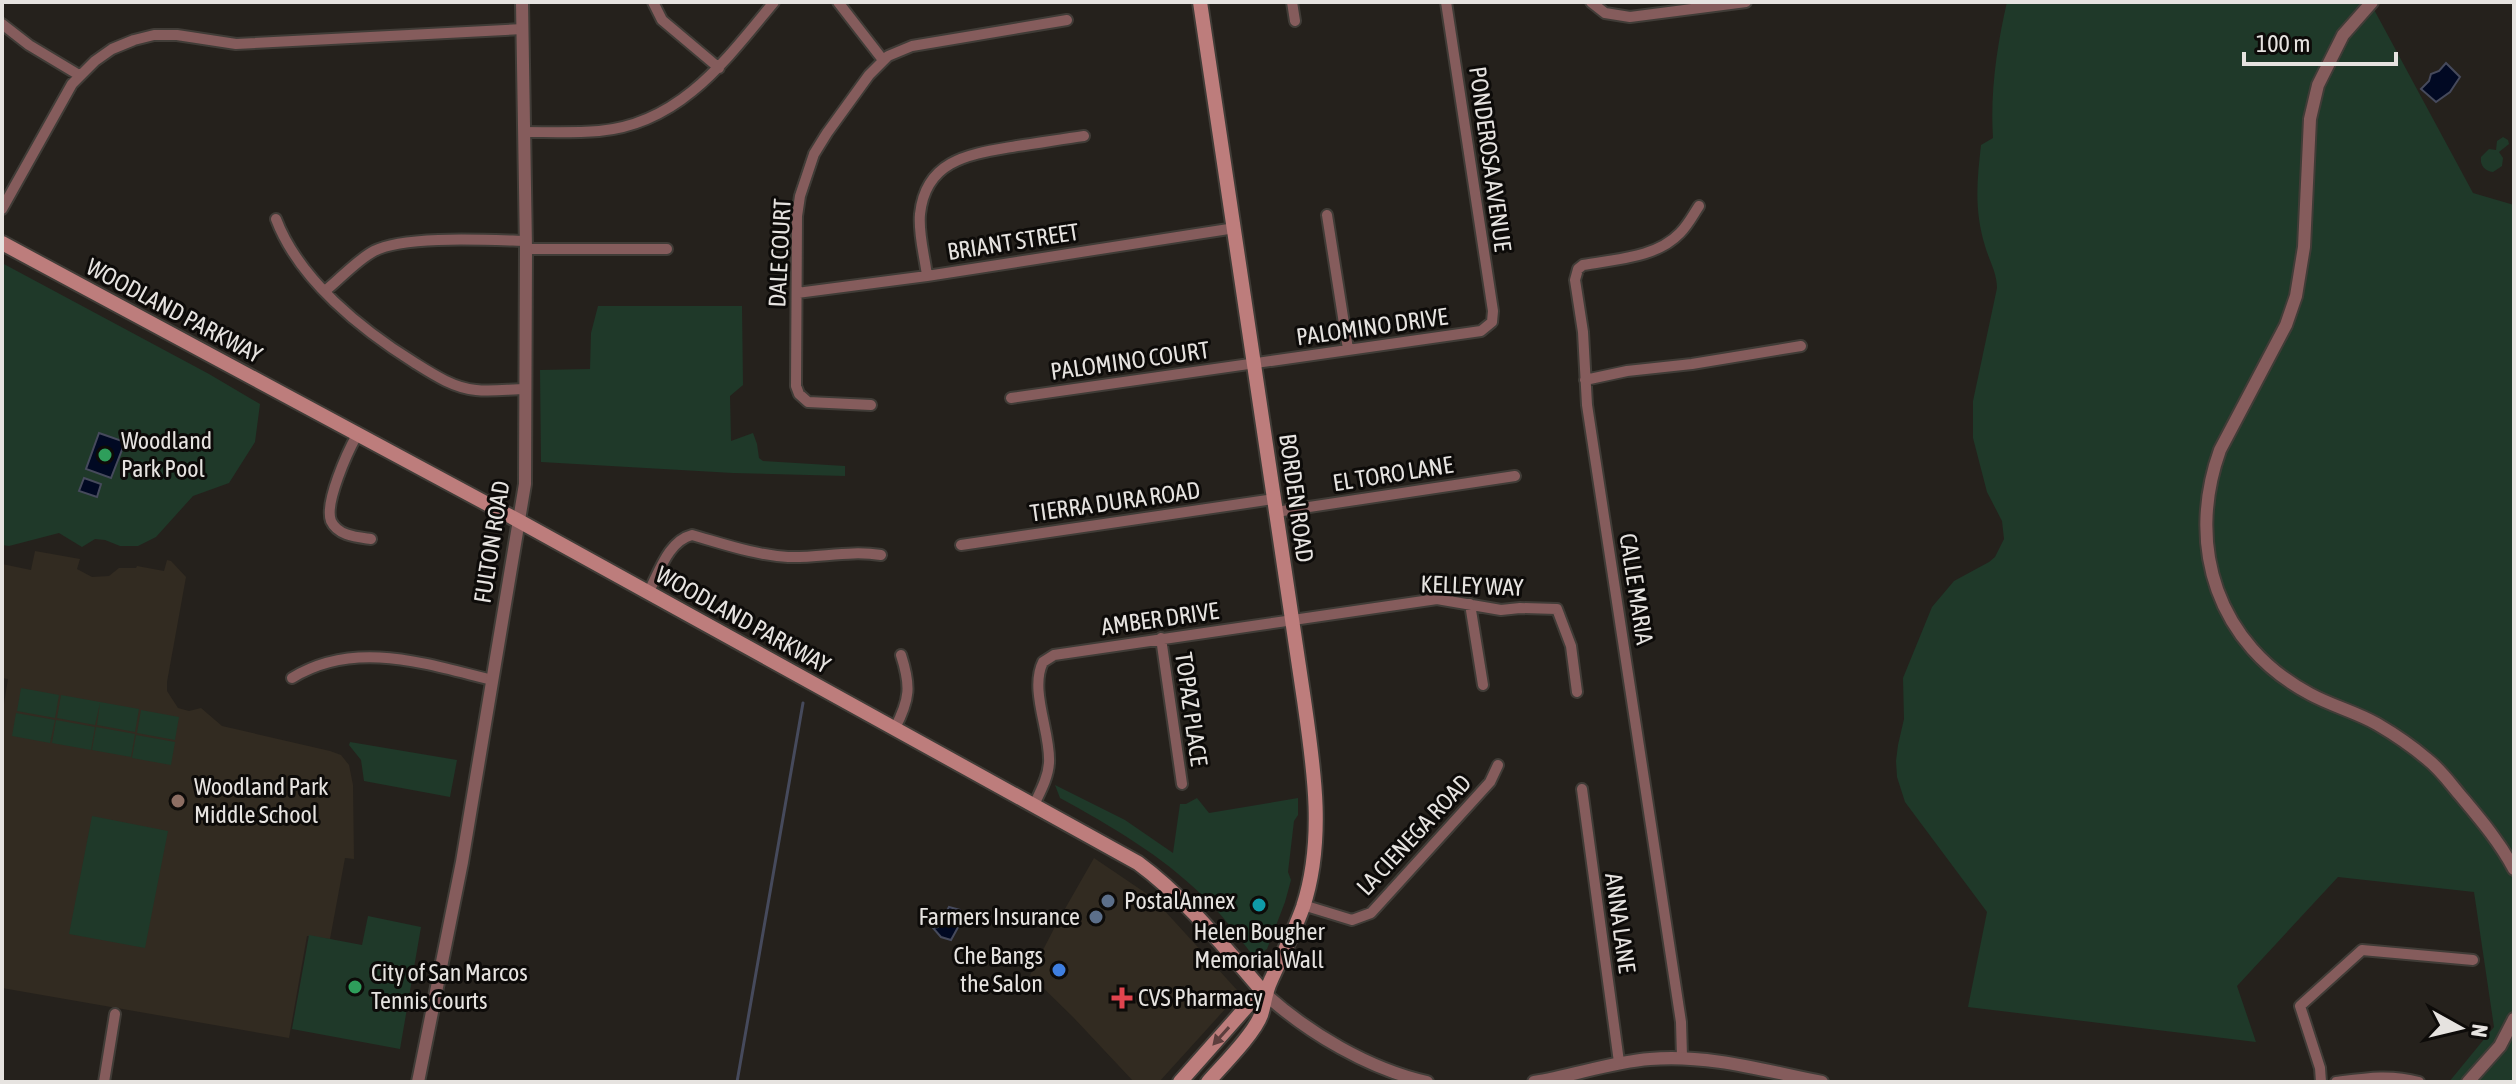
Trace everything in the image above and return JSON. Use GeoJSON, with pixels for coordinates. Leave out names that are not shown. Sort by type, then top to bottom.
{"type":"FeatureCollection","features":[{"type":"Feature","properties":{"kind":"main road","name":"BORDEN ROAD"},"geometry":{"type":"LineString","coordinates":[[1200,2],[1316,791],[1313,849],[1303,905],[1264,993],[1261,1016],[1208,1082]]}},
{"type":"Feature","properties":{"kind":"main road","name":"WOODLAND PARKWAY"},"geometry":{"type":"LineString","coordinates":[[2,243],[519,521],[1138,863],[1158,878],[1264,993]]}},
{"type":"Feature","properties":{"kind":"main road"},"geometry":{"type":"LineString","coordinates":[[1180,1082],[1249,1004],[1264,993]]}},
{"type":"Feature","properties":{"kind":"street","name":"FULTON ROAD"},"geometry":{"type":"LineString","coordinates":[[418,1082],[462,862],[525,484],[526,245],[522,2]]}},
{"type":"Feature","properties":{"kind":"street"},"geometry":{"type":"LineString","coordinates":[[653,2],[662,20],[719,68]]}},
{"type":"Feature","properties":{"kind":"street"},"geometry":{"type":"LineString","coordinates":[[524,132],[601,131],[637,123],[682,101],[719,68],[774,2]]}},
{"type":"Feature","properties":{"kind":"street"},"geometry":{"type":"LineString","coordinates":[[838,2],[883,60]]}},
{"type":"Feature","properties":{"kind":"street"},"geometry":{"type":"LineString","coordinates":[[1292,2],[1295,21]]}},
{"type":"Feature","properties":{"kind":"street","name":"PONDEROSA AVENUE"},"geometry":{"type":"LineString","coordinates":[[1446,2],[1493,311],[1492,322]]}},
{"type":"Feature","properties":{"kind":"street"},"geometry":{"type":"LineString","coordinates":[[1591,2],[1605,13],[1630,17],[1746,2]]}},
{"type":"Feature","properties":{"kind":"street"},"geometry":{"type":"LineString","coordinates":[[2372,2],[2343,35],[2318,85],[2310,119],[2304,247],[2296,296],[2286,325],[2214,467],[2206,504],[2210,570],[2221,603],[2240,635],[2269,668],[2310,694],[2377,724],[2427,759],[2499,840],[2514,869]]}},
{"type":"Feature","properties":{"kind":"street","name":"DALE COURT"},"geometry":{"type":"LineString","coordinates":[[871,405],[808,402],[796,386],[797,216],[814,154],[869,75],[883,60],[912,46],[1067,20]]}},
{"type":"Feature","properties":{"kind":"street"},"geometry":{"type":"LineString","coordinates":[[2,24],[29,45],[79,75]]}},
{"type":"Feature","properties":{"kind":"street"},"geometry":{"type":"LineString","coordinates":[[2,209],[79,75],[112,49],[134,40],[154,35],[177,35],[236,44],[523,29]]}},
{"type":"Feature","properties":{"kind":"street"},"geometry":{"type":"LineString","coordinates":[[927,276],[920,217],[923,197],[935,176],[950,163],[972,154],[1084,136]]}},
{"type":"Feature","properties":{"kind":"street","name":"CALLE MARIA"},"geometry":{"type":"LineString","coordinates":[[1682,1057],[1679,1009],[1585,380],[1583,332],[1575,280],[1578,269],[1583,265],[1635,256],[1659,248],[1678,235],[1699,206]]}},
{"type":"Feature","properties":{"kind":"street"},"geometry":{"type":"LineString","coordinates":[[1327,215],[1348,349]]}},
{"type":"Feature","properties":{"kind":"street"},"geometry":{"type":"LineString","coordinates":[[276,219],[299,260],[325,291],[353,320],[394,349],[442,380],[475,390],[526,389]]}},
{"type":"Feature","properties":{"kind":"street","name":"BRIANT STREET"},"geometry":{"type":"LineString","coordinates":[[797,293],[1235,228]]}},
{"type":"Feature","properties":{"kind":"street"},"geometry":{"type":"LineString","coordinates":[[325,291],[372,252],[385,246],[444,241],[667,249]]}},
{"type":"Feature","properties":{"kind":"street","name":"PALOMINO DRIVE"},"geometry":{"type":"LineString","coordinates":[[1255,364],[1481,331],[1492,322]]}},
{"type":"Feature","properties":{"kind":"street"},"geometry":{"type":"LineString","coordinates":[[1585,380],[1801,346]]}},
{"type":"Feature","properties":{"kind":"street","name":"PALOMINO COURT"},"geometry":{"type":"LineString","coordinates":[[1011,398],[1255,364]]}},
{"type":"Feature","properties":{"kind":"street"},"geometry":{"type":"LineString","coordinates":[[357,435],[342,465],[330,509],[331,521],[348,535],[371,539]]}},
{"type":"Feature","properties":{"kind":"street","name":"EL TORO LANE"},"geometry":{"type":"LineString","coordinates":[[1275,505],[1515,476]]}},
{"type":"Feature","properties":{"kind":"street","name":"TIERRA DURA ROAD"},"geometry":{"type":"LineString","coordinates":[[961,545],[1275,505]]}},
{"type":"Feature","properties":{"kind":"street"},"geometry":{"type":"LineString","coordinates":[[648,593],[674,545],[680,538],[692,535],[760,555],[792,557],[859,552],[881,555]]}},
{"type":"Feature","properties":{"kind":"street","name":"KELLEY WAY"},"geometry":{"type":"LineString","coordinates":[[1290,620],[1437,599],[1501,610],[1557,609],[1571,646],[1577,692]]}},
{"type":"Feature","properties":{"kind":"street"},"geometry":{"type":"LineString","coordinates":[[1470,604],[1483,685]]}},
{"type":"Feature","properties":{"kind":"street","name":"AMBER DRIVE"},"geometry":{"type":"LineString","coordinates":[[1034,805],[1046,780],[1049,762],[1038,678],[1040,666],[1054,655],[1290,620]]}},
{"type":"Feature","properties":{"kind":"street","name":"TOPAZ PLACE"},"geometry":{"type":"LineString","coordinates":[[1161,638],[1182,784]]}},
{"type":"Feature","properties":{"kind":"street"},"geometry":{"type":"LineString","coordinates":[[292,678],[323,662],[364,655],[425,664],[492,680]]}},
{"type":"Feature","properties":{"kind":"street"},"geometry":{"type":"LineString","coordinates":[[895,728],[909,692],[908,675],[901,655]]}},
{"type":"Feature","properties":{"kind":"street","name":"LA CIENEGA ROAD"},"geometry":{"type":"LineString","coordinates":[[1303,905],[1352,920],[1371,913],[1490,782],[1498,765]]}},
{"type":"Feature","properties":{"kind":"street","name":"ANNA LANE"},"geometry":{"type":"LineString","coordinates":[[1582,789],[1619,1062]]}},
{"type":"Feature","properties":{"kind":"street"},"geometry":{"type":"LineString","coordinates":[[2321,1082],[2320,1068],[2300,1006],[2362,950],[2473,960]]}},
{"type":"Feature","properties":{"kind":"street","name":"WOODLAND PARKWAY"},"geometry":{"type":"LineString","coordinates":[[1264,993],[1312,1032],[1410,1080],[1427,1082]]}},
{"type":"Feature","properties":{"kind":"street"},"geometry":{"type":"LineString","coordinates":[[104,1082],[115,1014]]}},
{"type":"Feature","properties":{"kind":"street"},"geometry":{"type":"LineString","coordinates":[[2468,1082],[2500,1046],[2514,1019]]}},
{"type":"Feature","properties":{"kind":"street"},"geometry":{"type":"LineString","coordinates":[[1534,1082],[1619,1062],[1682,1057],[1725,1062],[1822,1082]]}},
{"type":"Feature","properties":{"kind":"street"},"geometry":{"type":"LineString","coordinates":[[2336,1082],[2386,1075],[2419,1082]]}},
{"type":"Feature","properties":{"kind":"shaded area","name":"Woodland Park Middle School"},"geometry":{"type":"Polygon","coordinates":[[[35,551],[80,559],[77,569],[92,577],[109,576],[119,568],[137,566],[164,571],[167,560],[171,561],[186,577],[167,682],[167,691],[178,708],[189,711],[201,708],[222,726],[330,751],[341,755],[349,765],[353,785],[354,859],[345,858],[330,939],[307,936],[289,1038],[2,988],[2,716],[8,679],[2,678],[2,564],[31,570],[35,551]]]}},
{"type":"Feature","properties":{"kind":"shaded area"},"geometry":{"type":"Polygon","coordinates":[[[1094,858],[1153,898],[1237,990],[1237,996],[1159,1082],[1134,1082],[1030,975],[1094,858]]]}},
{"type":"Feature","properties":{"kind":"green space"},"geometry":{"type":"Polygon","coordinates":[[[2007,2],[2372,2],[2473,193],[2514,205],[2514,1082],[2449,1082],[2494,1027],[2474,892],[2338,877],[2237,986],[2256,1042],[1968,1007],[1987,912],[1905,802],[1897,777],[1896,761],[1904,719],[1903,678],[1932,607],[1954,581],[1995,557],[2004,539],[2002,521],[1987,492],[1973,438],[1973,401],[1997,288],[1982,233],[1978,183],[1981,145],[1993,138],[1995,69],[2007,2]]]}},
{"type":"Feature","properties":{"kind":"green space"},"geometry":{"type":"Polygon","coordinates":[[[2503,137],[2509,144],[2499,152],[2503,158],[2502,166],[2493,172],[2487,170],[2482,165],[2481,157],[2489,149],[2496,150],[2497,141],[2503,137]]]}},
{"type":"Feature","properties":{"kind":"green space"},"geometry":{"type":"Polygon","coordinates":[[[2,263],[260,404],[255,442],[229,483],[193,496],[156,537],[138,546],[120,546],[95,539],[82,547],[59,533],[9,546],[2,545],[2,263]]]}},
{"type":"Feature","properties":{"kind":"green space"},"geometry":{"type":"Polygon","coordinates":[[[598,306],[742,306],[743,385],[730,396],[731,441],[753,433],[759,458],[763,461],[845,466],[845,476],[541,462],[540,370],[590,369],[591,333],[598,306]]]}},
{"type":"Feature","properties":{"kind":"green space"},"geometry":{"type":"Polygon","coordinates":[[[21,688],[59,695],[55,718],[17,711],[21,688]]]}},
{"type":"Feature","properties":{"kind":"green space"},"geometry":{"type":"Polygon","coordinates":[[[61,695],[139,709],[135,732],[97,725],[100,703],[95,725],[57,718],[61,695]]]}},
{"type":"Feature","properties":{"kind":"green space"},"geometry":{"type":"Polygon","coordinates":[[[141,710],[179,717],[175,740],[137,733],[141,710]]]}},
{"type":"Feature","properties":{"kind":"green space"},"geometry":{"type":"Polygon","coordinates":[[[16,713],[55,720],[50,743],[12,736],[16,713]]]}},
{"type":"Feature","properties":{"kind":"green space"},"geometry":{"type":"Polygon","coordinates":[[[56,720],[95,727],[91,750],[52,743],[56,720]]]}},
{"type":"Feature","properties":{"kind":"green space"},"geometry":{"type":"Polygon","coordinates":[[[96,727],[135,734],[131,757],[92,750],[96,727]]]}},
{"type":"Feature","properties":{"kind":"green space"},"geometry":{"type":"Polygon","coordinates":[[[136,735],[175,742],[171,765],[132,758],[136,735]]]}},
{"type":"Feature","properties":{"kind":"green space"},"geometry":{"type":"Polygon","coordinates":[[[350,742],[457,760],[450,797],[364,781],[361,760],[349,745],[350,742]]]}},
{"type":"Feature","properties":{"kind":"green space"},"geometry":{"type":"Polygon","coordinates":[[[1055,785],[1125,820],[1173,853],[1180,804],[1197,798],[1209,813],[1298,798],[1288,872],[1291,880],[1267,949],[1261,953],[1251,953],[1216,909],[1187,881],[1135,842],[1060,798],[1055,785]]]}},
{"type":"Feature","properties":{"kind":"green space"},"geometry":{"type":"Polygon","coordinates":[[[92,816],[168,831],[145,948],[69,934],[92,816]]]}},
{"type":"Feature","properties":{"kind":"green space","name":"City of San Marcos Tennis Courts"},"geometry":{"type":"Polygon","coordinates":[[[368,916],[421,927],[400,1049],[292,1029],[309,935],[362,945],[368,916]]]}},
{"type":"Feature","properties":{"kind":"water"},"geometry":{"type":"Polygon","coordinates":[[[2446,63],[2460,77],[2450,92],[2436,102],[2421,89],[2431,74],[2446,63]]]}},
{"type":"Feature","properties":{"kind":"water","name":"Woodland Park Pool"},"geometry":{"type":"Polygon","coordinates":[[[99,433],[125,442],[111,478],[86,469],[99,433]]]}},
{"type":"Feature","properties":{"kind":"water"},"geometry":{"type":"Polygon","coordinates":[[[84,478],[101,484],[97,497],[79,491],[84,478]]]}},
{"type":"Feature","properties":{"kind":"water"},"geometry":{"type":"Polygon","coordinates":[[[949,907],[960,910],[967,918],[962,920],[951,940],[941,937],[933,928],[938,927],[949,907]]]}},
{"type":"Feature","properties":{"kind":"waterway"},"geometry":{"type":"LineString","coordinates":[[737,1082],[803,703]]}},
{"type":"Feature","properties":{"kind":"place","name":"Woodland Park Pool"},"geometry":{"type":"Point","coordinates":[105,455]}},
{"type":"Feature","properties":{"kind":"place","name":"Woodland Park Middle School"},"geometry":{"type":"Point","coordinates":[178,801]}},
{"type":"Feature","properties":{"kind":"place","name":"PostalAnnex"},"geometry":{"type":"Point","coordinates":[1108,901]}},
{"type":"Feature","properties":{"kind":"place","name":"Helen Bougher Memorial Wall"},"geometry":{"type":"Point","coordinates":[1259,905]}},
{"type":"Feature","properties":{"kind":"place","name":"Farmers Insurance"},"geometry":{"type":"Point","coordinates":[1096,917]}},
{"type":"Feature","properties":{"kind":"place","name":"Che Bangs the Salon"},"geometry":{"type":"Point","coordinates":[1059,970]}},
{"type":"Feature","properties":{"kind":"place","name":"City of San Marcos Tennis Courts"},"geometry":{"type":"Point","coordinates":[355,987]}},
{"type":"Feature","properties":{"kind":"place","name":"CVS Pharmacy"},"geometry":{"type":"Point","coordinates":[1122,998]}}]}
